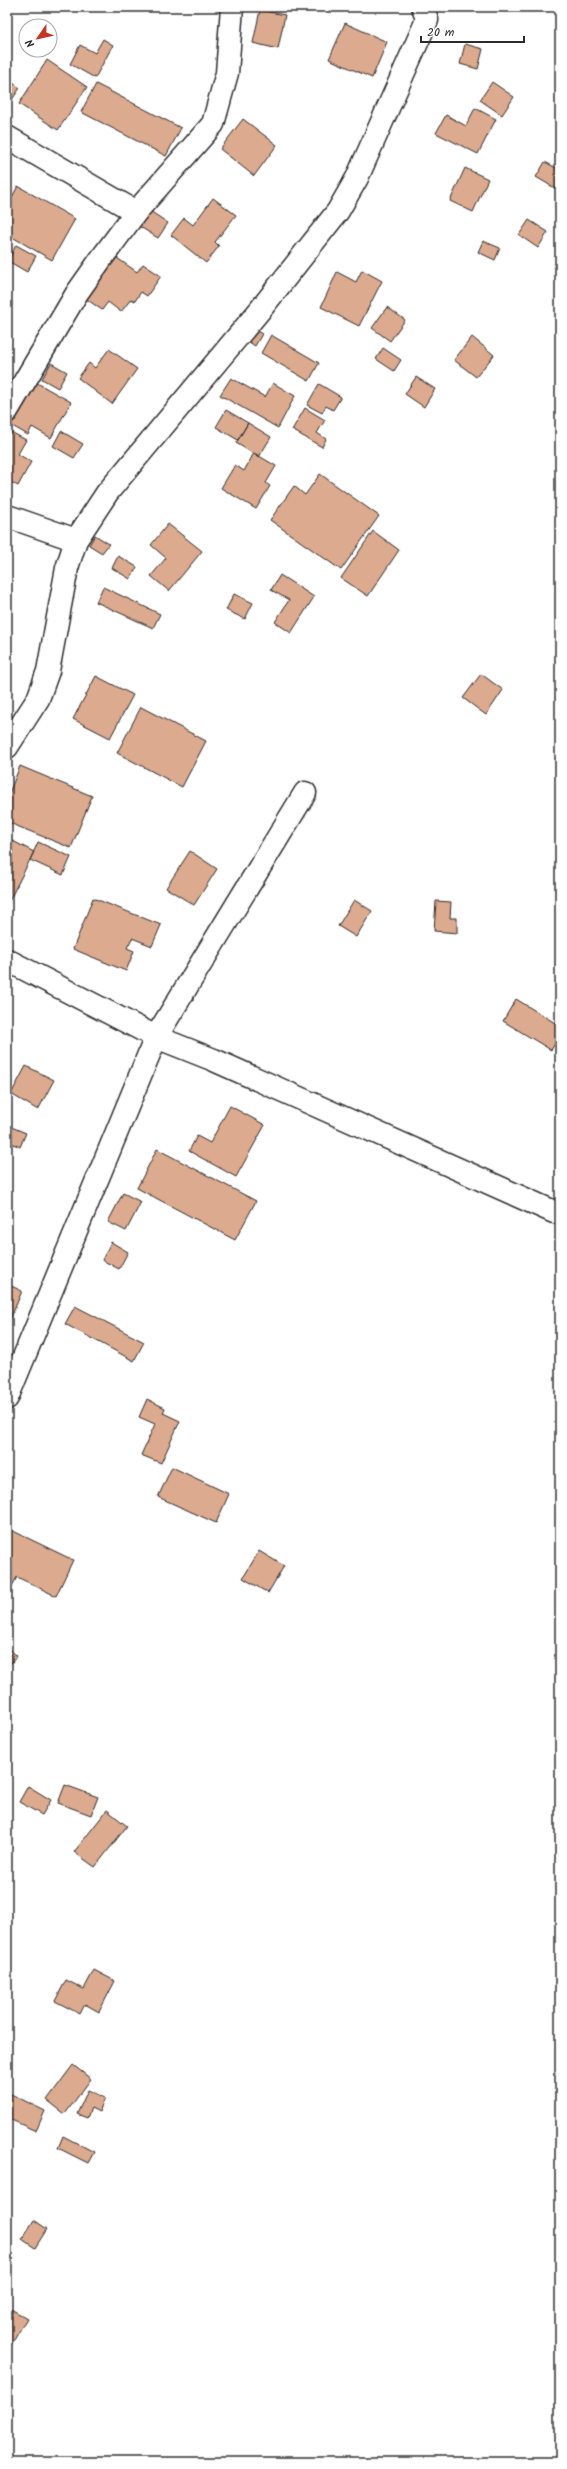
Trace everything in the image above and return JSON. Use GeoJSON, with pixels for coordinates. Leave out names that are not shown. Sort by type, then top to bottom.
{"type":"FeatureCollection","features":[{"type":"Feature","properties":{"kind":"street"},"geometry":{"type":"LineString","coordinates":[[7,411],[77,293],[136,212],[213,124],[227,73],[232,7]]}},
{"type":"Feature","properties":{"kind":"street"},"geometry":{"type":"LineString","coordinates":[[7,747],[38,699],[48,671],[67,568],[76,540],[107,493],[260,310],[338,211],[356,178],[427,20],[423,7]]}},
{"type":"Feature","properties":{"kind":"street"},"geometry":{"type":"LineString","coordinates":[[7,137],[136,212]]}},
{"type":"Feature","properties":{"kind":"street"},"geometry":{"type":"LineString","coordinates":[[7,516],[76,540]]}},
{"type":"Feature","properties":{"kind":"street"},"geometry":{"type":"LineString","coordinates":[[7,1398],[156,1037],[305,793]]}},
{"type":"Feature","properties":{"kind":"street"},"geometry":{"type":"LineString","coordinates":[[7,960],[156,1037],[214,1060],[554,1212]]}},
{"type":"Feature","properties":{"kind":"building"},"geometry":{"type":"Polygon","coordinates":[[[260,10],[285,15],[278,49],[253,43],[260,10]]]}},
{"type":"Feature","properties":{"kind":"building"},"geometry":{"type":"Polygon","coordinates":[[[345,23],[387,42],[372,78],[329,59],[345,23]]]}},
{"type":"Feature","properties":{"kind":"building"},"geometry":{"type":"Polygon","coordinates":[[[103,39],[113,45],[95,78],[70,64],[80,45],[95,53],[103,39]]]}},
{"type":"Feature","properties":{"kind":"building"},"geometry":{"type":"Polygon","coordinates":[[[465,44],[483,49],[478,69],[460,64],[465,44]]]}},
{"type":"Feature","properties":{"kind":"building"},"geometry":{"type":"Polygon","coordinates":[[[47,60],[87,87],[58,130],[19,104],[47,60]]]}},
{"type":"Feature","properties":{"kind":"building"},"geometry":{"type":"Polygon","coordinates":[[[7,79],[20,88],[7,107],[7,79]]]}},
{"type":"Feature","properties":{"kind":"building"},"geometry":{"type":"Polygon","coordinates":[[[492,82],[514,97],[502,115],[480,100],[492,82]]]}},
{"type":"Feature","properties":{"kind":"building"},"geometry":{"type":"Polygon","coordinates":[[[96,84],[181,128],[166,156],[81,112],[96,84]]]}},
{"type":"Feature","properties":{"kind":"building"},"geometry":{"type":"Polygon","coordinates":[[[475,108],[496,119],[478,154],[436,133],[446,115],[466,126],[475,108]]]}},
{"type":"Feature","properties":{"kind":"building"},"geometry":{"type":"Polygon","coordinates":[[[243,119],[277,145],[254,176],[220,149],[243,119]]]}},
{"type":"Feature","properties":{"kind":"building"},"geometry":{"type":"Polygon","coordinates":[[[545,162],[560,170],[558,190],[536,177],[545,162]]]}},
{"type":"Feature","properties":{"kind":"building"},"geometry":{"type":"Polygon","coordinates":[[[465,168],[488,179],[473,212],[450,201],[465,168]]]}},
{"type":"Feature","properties":{"kind":"building"},"geometry":{"type":"Polygon","coordinates":[[[18,186],[75,219],[52,260],[7,234],[7,206],[18,186]]]}},
{"type":"Feature","properties":{"kind":"building"},"geometry":{"type":"Polygon","coordinates":[[[213,198],[236,215],[215,242],[219,246],[206,263],[171,235],[184,218],[193,225],[213,198]]]}},
{"type":"Feature","properties":{"kind":"building"},"geometry":{"type":"Polygon","coordinates":[[[147,209],[168,223],[158,238],[137,225],[147,209]]]}},
{"type":"Feature","properties":{"kind":"building"},"geometry":{"type":"Polygon","coordinates":[[[529,220],[548,232],[538,248],[519,235],[529,220]]]}},
{"type":"Feature","properties":{"kind":"building"},"geometry":{"type":"Polygon","coordinates":[[[483,241],[500,248],[495,260],[478,252],[483,241]]]}},
{"type":"Feature","properties":{"kind":"building"},"geometry":{"type":"Polygon","coordinates":[[[16,245],[36,256],[27,272],[8,261],[16,245]]]}},
{"type":"Feature","properties":{"kind":"building"},"geometry":{"type":"Polygon","coordinates":[[[115,248],[121,252],[117,258],[137,272],[143,264],[161,276],[147,296],[141,292],[135,301],[131,299],[121,312],[108,302],[102,310],[82,296],[115,248]]]}},
{"type":"Feature","properties":{"kind":"building"},"geometry":{"type":"Polygon","coordinates":[[[362,270],[382,281],[359,326],[321,307],[337,272],[356,282],[362,270]]]}},
{"type":"Feature","properties":{"kind":"building"},"geometry":{"type":"Polygon","coordinates":[[[387,307],[405,320],[390,341],[372,328],[387,307]]]}},
{"type":"Feature","properties":{"kind":"building"},"geometry":{"type":"Polygon","coordinates":[[[249,326],[262,334],[255,346],[242,337],[249,326]]]}},
{"type":"Feature","properties":{"kind":"building"},"geometry":{"type":"Polygon","coordinates":[[[271,335],[319,363],[309,381],[261,353],[271,335]]]}},
{"type":"Feature","properties":{"kind":"building"},"geometry":{"type":"Polygon","coordinates":[[[472,337],[494,355],[476,377],[454,360],[472,337]]]}},
{"type":"Feature","properties":{"kind":"building"},"geometry":{"type":"Polygon","coordinates":[[[383,348],[401,360],[394,371],[376,359],[383,348]]]}},
{"type":"Feature","properties":{"kind":"building"},"geometry":{"type":"Polygon","coordinates":[[[109,349],[137,369],[112,404],[78,378],[89,363],[95,368],[109,349]]]}},
{"type":"Feature","properties":{"kind":"building"},"geometry":{"type":"Polygon","coordinates":[[[51,363],[67,372],[58,388],[42,379],[51,363]]]}},
{"type":"Feature","properties":{"kind":"building"},"geometry":{"type":"Polygon","coordinates":[[[416,377],[435,389],[424,407],[405,394],[416,377]]]}},
{"type":"Feature","properties":{"kind":"building"},"geometry":{"type":"Polygon","coordinates":[[[231,378],[265,397],[273,383],[295,396],[278,428],[220,395],[231,378]]]}},
{"type":"Feature","properties":{"kind":"building"},"geometry":{"type":"Polygon","coordinates":[[[30,379],[71,402],[51,438],[32,427],[28,435],[7,423],[7,418],[30,379]]]}},
{"type":"Feature","properties":{"kind":"building"},"geometry":{"type":"Polygon","coordinates":[[[319,384],[341,397],[333,410],[326,406],[322,413],[307,405],[319,384]]]}},
{"type":"Feature","properties":{"kind":"building"},"geometry":{"type":"Polygon","coordinates":[[[305,408],[325,420],[317,433],[326,439],[322,447],[292,430],[305,408]]]}},
{"type":"Feature","properties":{"kind":"building"},"geometry":{"type":"Polygon","coordinates":[[[226,410],[248,423],[238,440],[216,427],[226,410]]]}},
{"type":"Feature","properties":{"kind":"building"},"geometry":{"type":"Polygon","coordinates":[[[248,423],[271,437],[259,457],[236,443],[248,423]]]}},
{"type":"Feature","properties":{"kind":"building"},"geometry":{"type":"Polygon","coordinates":[[[7,430],[26,440],[18,454],[31,462],[18,486],[7,480],[7,430]]]}},
{"type":"Feature","properties":{"kind":"building"},"geometry":{"type":"Polygon","coordinates":[[[61,431],[83,444],[74,458],[53,446],[61,431]]]}},
{"type":"Feature","properties":{"kind":"building"},"geometry":{"type":"Polygon","coordinates":[[[254,453],[276,466],[266,483],[270,486],[256,509],[221,488],[235,465],[244,471],[254,453]]]}},
{"type":"Feature","properties":{"kind":"building"},"geometry":{"type":"Polygon","coordinates":[[[320,474],[379,516],[341,570],[270,520],[294,486],[305,495],[320,474]]]}},
{"type":"Feature","properties":{"kind":"building"},"geometry":{"type":"Polygon","coordinates":[[[168,524],[202,551],[169,591],[151,576],[166,558],[151,545],[168,524]]]}},
{"type":"Feature","properties":{"kind":"building"},"geometry":{"type":"Polygon","coordinates":[[[373,531],[399,550],[368,596],[341,578],[373,531]]]}},
{"type":"Feature","properties":{"kind":"building"},"geometry":{"type":"Polygon","coordinates":[[[95,535],[109,544],[102,553],[89,545],[95,535]]]}},
{"type":"Feature","properties":{"kind":"building"},"geometry":{"type":"Polygon","coordinates":[[[118,556],[137,567],[130,579],[112,568],[118,556]]]}},
{"type":"Feature","properties":{"kind":"building"},"geometry":{"type":"Polygon","coordinates":[[[280,575],[314,597],[291,633],[275,622],[289,600],[271,590],[280,575]]]}},
{"type":"Feature","properties":{"kind":"building"},"geometry":{"type":"Polygon","coordinates":[[[103,587],[160,614],[153,628],[96,602],[103,587]]]}},
{"type":"Feature","properties":{"kind":"building"},"geometry":{"type":"Polygon","coordinates":[[[234,594],[253,603],[245,619],[226,610],[234,594]]]}},
{"type":"Feature","properties":{"kind":"building"},"geometry":{"type":"Polygon","coordinates":[[[481,674],[503,690],[486,715],[463,698],[481,674]]]}},
{"type":"Feature","properties":{"kind":"building"},"geometry":{"type":"Polygon","coordinates":[[[96,676],[133,695],[110,738],[73,719],[96,676]]]}},
{"type":"Feature","properties":{"kind":"building"},"geometry":{"type":"Polygon","coordinates":[[[141,707],[206,741],[182,787],[117,753],[141,707]]]}},
{"type":"Feature","properties":{"kind":"building"},"geometry":{"type":"Polygon","coordinates":[[[20,766],[92,796],[71,848],[7,822],[7,798],[20,766]]]}},
{"type":"Feature","properties":{"kind":"building"},"geometry":{"type":"Polygon","coordinates":[[[7,838],[34,852],[7,905],[7,838]]]}},
{"type":"Feature","properties":{"kind":"building"},"geometry":{"type":"Polygon","coordinates":[[[38,842],[71,857],[63,875],[30,860],[38,842]]]}},
{"type":"Feature","properties":{"kind":"building"},"geometry":{"type":"Polygon","coordinates":[[[190,851],[217,869],[194,905],[166,888],[190,851]]]}},
{"type":"Feature","properties":{"kind":"building"},"geometry":{"type":"Polygon","coordinates":[[[93,898],[161,925],[152,946],[132,938],[127,948],[134,951],[126,971],[73,949],[93,898]]]}},
{"type":"Feature","properties":{"kind":"building"},"geometry":{"type":"Polygon","coordinates":[[[354,900],[372,911],[356,937],[338,926],[354,900]]]}},
{"type":"Feature","properties":{"kind":"building"},"geometry":{"type":"Polygon","coordinates":[[[436,901],[451,902],[450,918],[457,918],[457,933],[434,931],[436,901]]]}},
{"type":"Feature","properties":{"kind":"building"},"geometry":{"type":"Polygon","coordinates":[[[516,999],[560,1026],[560,1036],[551,1050],[503,1021],[516,999]]]}},
{"type":"Feature","properties":{"kind":"building"},"geometry":{"type":"Polygon","coordinates":[[[26,1066],[54,1080],[38,1110],[11,1094],[26,1066]]]}},
{"type":"Feature","properties":{"kind":"building"},"geometry":{"type":"Polygon","coordinates":[[[230,1106],[265,1125],[236,1177],[189,1151],[197,1136],[210,1143],[230,1106]]]}},
{"type":"Feature","properties":{"kind":"building"},"geometry":{"type":"Polygon","coordinates":[[[9,1126],[26,1133],[20,1147],[7,1141],[9,1126]]]}},
{"type":"Feature","properties":{"kind":"building"},"geometry":{"type":"Polygon","coordinates":[[[157,1149],[256,1201],[235,1240],[137,1188],[157,1149]]]}},
{"type":"Feature","properties":{"kind":"building"},"geometry":{"type":"Polygon","coordinates":[[[123,1193],[141,1202],[126,1231],[108,1222],[123,1193]]]}},
{"type":"Feature","properties":{"kind":"building"},"geometry":{"type":"Polygon","coordinates":[[[111,1242],[128,1252],[119,1269],[102,1260],[111,1242]]]}},
{"type":"Feature","properties":{"kind":"building"},"geometry":{"type":"Polygon","coordinates":[[[7,1284],[22,1291],[7,1327],[7,1284]]]}},
{"type":"Feature","properties":{"kind":"building"},"geometry":{"type":"Polygon","coordinates":[[[75,1306],[144,1342],[134,1361],[65,1324],[75,1306]]]}},
{"type":"Feature","properties":{"kind":"building"},"geometry":{"type":"Polygon","coordinates":[[[147,1399],[165,1408],[163,1413],[180,1421],[161,1463],[141,1455],[155,1424],[139,1417],[147,1399]]]}},
{"type":"Feature","properties":{"kind":"building"},"geometry":{"type":"Polygon","coordinates":[[[172,1467],[229,1494],[216,1523],[158,1497],[172,1467]]]}},
{"type":"Feature","properties":{"kind":"building"},"geometry":{"type":"Polygon","coordinates":[[[7,1528],[73,1560],[56,1596],[17,1577],[10,1590],[7,1589],[7,1528]]]}},
{"type":"Feature","properties":{"kind":"building"},"geometry":{"type":"Polygon","coordinates":[[[259,1551],[284,1566],[268,1593],[243,1578],[259,1551]]]}},
{"type":"Feature","properties":{"kind":"building"},"geometry":{"type":"Polygon","coordinates":[[[7,1647],[17,1656],[7,1668],[7,1647]]]}},
{"type":"Feature","properties":{"kind":"building"},"geometry":{"type":"Polygon","coordinates":[[[65,1785],[98,1797],[91,1815],[58,1803],[65,1785]]]}},
{"type":"Feature","properties":{"kind":"building"},"geometry":{"type":"Polygon","coordinates":[[[28,1786],[51,1800],[42,1815],[19,1802],[28,1786]]]}},
{"type":"Feature","properties":{"kind":"building"},"geometry":{"type":"Polygon","coordinates":[[[107,1810],[127,1826],[95,1867],[74,1852],[107,1810]]]}},
{"type":"Feature","properties":{"kind":"building"},"geometry":{"type":"Polygon","coordinates":[[[94,1970],[115,1981],[99,2012],[85,2004],[80,2014],[55,2001],[66,1980],[84,1989],[94,1970]]]}},
{"type":"Feature","properties":{"kind":"building"},"geometry":{"type":"Polygon","coordinates":[[[73,2065],[91,2079],[65,2114],[47,2100],[73,2065]]]}},
{"type":"Feature","properties":{"kind":"building"},"geometry":{"type":"Polygon","coordinates":[[[88,2090],[105,2098],[99,2112],[91,2108],[87,2118],[77,2114],[88,2090]]]}},
{"type":"Feature","properties":{"kind":"building"},"geometry":{"type":"Polygon","coordinates":[[[7,2092],[45,2111],[36,2131],[7,2118],[7,2092]]]}},
{"type":"Feature","properties":{"kind":"building"},"geometry":{"type":"Polygon","coordinates":[[[63,2136],[94,2152],[88,2163],[58,2148],[63,2136]]]}},
{"type":"Feature","properties":{"kind":"building"},"geometry":{"type":"Polygon","coordinates":[[[34,2220],[47,2229],[35,2248],[22,2239],[34,2220]]]}},
{"type":"Feature","properties":{"kind":"building"},"geometry":{"type":"Polygon","coordinates":[[[7,2307],[27,2318],[7,2352],[7,2307]]]}}]}
